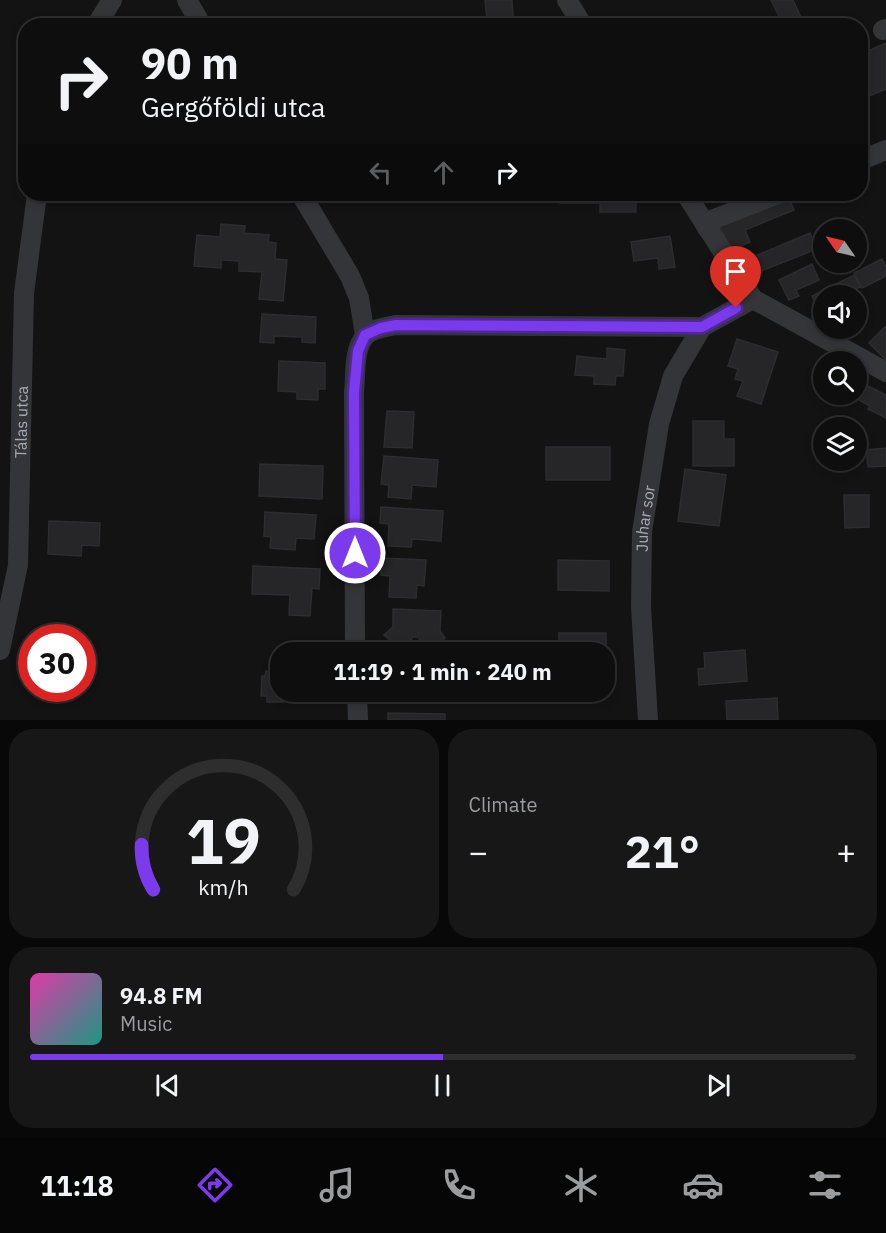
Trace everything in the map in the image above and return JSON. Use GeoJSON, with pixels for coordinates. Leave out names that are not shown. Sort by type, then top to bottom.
{"type":"FeatureCollection","features":[{"type":"Feature","properties":{"kind":"street"},"geometry":{"type":"LineString","coordinates":[[101,18],[112,0]]}},
{"type":"Feature","properties":{"kind":"street"},"geometry":{"type":"LineString","coordinates":[[187,0],[197,18]]}},
{"type":"Feature","properties":{"kind":"street"},"geometry":{"type":"LineString","coordinates":[[567,0],[578,18]]}},
{"type":"Feature","properties":{"kind":"street"},"geometry":{"type":"LineString","coordinates":[[868,157],[886,150]]}},
{"type":"Feature","properties":{"kind":"street","name":"Tálas utca"},"geometry":{"type":"LineString","coordinates":[[0,650],[18,565],[24,292],[35,201]]}},
{"type":"Feature","properties":{"kind":"street"},"geometry":{"type":"LineString","coordinates":[[305,201],[350,276],[359,298],[365,335],[358,351],[354,392],[355,642]]}},
{"type":"Feature","properties":{"kind":"street"},"geometry":{"type":"LineString","coordinates":[[690,201],[753,299],[886,372]]}},
{"type":"Feature","properties":{"kind":"street"},"geometry":{"type":"LineString","coordinates":[[707,228],[714,219],[759,201]]}},
{"type":"Feature","properties":{"kind":"street"},"geometry":{"type":"LineString","coordinates":[[365,335],[396,325],[702,327],[753,299]]}},
{"type":"Feature","properties":{"kind":"street","name":"Juhar sor"},"geometry":{"type":"LineString","coordinates":[[648,720],[640,607],[642,532],[659,424],[670,386],[673,376],[702,327]]}},
{"type":"Feature","properties":{"kind":"street"},"geometry":{"type":"LineString","coordinates":[[357,702],[358,720]]}},
{"type":"Feature","properties":{"kind":"building"},"geometry":{"type":"Polygon","coordinates":[[[485,0],[512,0],[513,17],[487,18],[485,0]]]}},
{"type":"Feature","properties":{"kind":"building"},"geometry":{"type":"Polygon","coordinates":[[[771,0],[793,0],[801,18],[780,18],[771,0]]]}},
{"type":"Feature","properties":{"kind":"building"},"geometry":{"type":"Polygon","coordinates":[[[886,43],[886,89],[868,96],[868,51],[886,43]]]}},
{"type":"Feature","properties":{"kind":"building"},"geometry":{"type":"Polygon","coordinates":[[[560,201],[636,201],[636,212],[600,212],[600,203],[560,203],[560,201]]]}},
{"type":"Feature","properties":{"kind":"building"},"geometry":{"type":"Polygon","coordinates":[[[774,201],[790,201],[794,210],[745,230],[750,242],[730,250],[719,224],[774,201]]]}},
{"type":"Feature","properties":{"kind":"building"},"geometry":{"type":"Polygon","coordinates":[[[221,224],[245,226],[244,233],[269,235],[268,242],[276,243],[275,259],[287,260],[283,301],[259,299],[262,272],[239,271],[239,261],[221,260],[221,268],[194,266],[197,235],[220,237],[221,224]]]}},
{"type":"Feature","properties":{"kind":"building"},"geometry":{"type":"Polygon","coordinates":[[[810,233],[813,240],[813,251],[759,272],[753,257],[810,233]]]}},
{"type":"Feature","properties":{"kind":"building"},"geometry":{"type":"Polygon","coordinates":[[[670,236],[675,267],[659,269],[658,258],[634,261],[631,242],[670,236]]]}},
{"type":"Feature","properties":{"kind":"building"},"geometry":{"type":"Polygon","coordinates":[[[882,259],[886,267],[886,276],[867,286],[860,285],[854,273],[867,273],[867,266],[882,259]]]}},
{"type":"Feature","properties":{"kind":"building"},"geometry":{"type":"Polygon","coordinates":[[[812,264],[813,273],[816,273],[819,280],[796,290],[799,296],[789,300],[779,280],[812,264]]]}},
{"type":"Feature","properties":{"kind":"building"},"geometry":{"type":"Polygon","coordinates":[[[854,275],[859,285],[834,285],[854,275]]]}},
{"type":"Feature","properties":{"kind":"building"},"geometry":{"type":"Polygon","coordinates":[[[262,314],[316,317],[315,343],[302,342],[302,337],[274,336],[274,343],[260,342],[262,314]]]}},
{"type":"Feature","properties":{"kind":"building"},"geometry":{"type":"Polygon","coordinates":[[[886,326],[886,360],[869,343],[886,326]]]}},
{"type":"Feature","properties":{"kind":"building"},"geometry":{"type":"Polygon","coordinates":[[[737,339],[778,352],[761,404],[737,396],[743,381],[735,379],[738,369],[728,366],[737,339]]]}},
{"type":"Feature","properties":{"kind":"building"},"geometry":{"type":"Polygon","coordinates":[[[607,348],[625,350],[623,376],[616,376],[615,385],[594,384],[594,376],[575,375],[577,356],[607,359],[607,348]]]}},
{"type":"Feature","properties":{"kind":"building"},"geometry":{"type":"Polygon","coordinates":[[[279,361],[325,363],[325,389],[318,389],[318,400],[297,399],[297,392],[278,391],[279,361]]]}},
{"type":"Feature","properties":{"kind":"building"},"geometry":{"type":"Polygon","coordinates":[[[867,386],[886,395],[886,418],[868,409],[870,406],[867,404],[867,386]]]}},
{"type":"Feature","properties":{"kind":"building"},"geometry":{"type":"Polygon","coordinates":[[[387,411],[414,412],[412,448],[384,447],[387,411]]]}},
{"type":"Feature","properties":{"kind":"building"},"geometry":{"type":"Polygon","coordinates":[[[693,421],[724,421],[724,439],[734,439],[734,466],[693,466],[693,421]]]}},
{"type":"Feature","properties":{"kind":"building"},"geometry":{"type":"Polygon","coordinates":[[[546,447],[610,447],[610,480],[546,480],[546,447]]]}},
{"type":"Feature","properties":{"kind":"building"},"geometry":{"type":"Polygon","coordinates":[[[886,448],[886,466],[868,467],[867,450],[886,448]]]}},
{"type":"Feature","properties":{"kind":"building"},"geometry":{"type":"Polygon","coordinates":[[[384,456],[438,460],[436,487],[412,485],[411,499],[388,497],[389,485],[381,484],[384,456]]]}},
{"type":"Feature","properties":{"kind":"building"},"geometry":{"type":"Polygon","coordinates":[[[260,464],[323,466],[322,499],[259,496],[260,464]]]}},
{"type":"Feature","properties":{"kind":"building"},"geometry":{"type":"Polygon","coordinates":[[[685,469],[726,475],[719,526],[678,521],[685,469]]]}},
{"type":"Feature","properties":{"kind":"building"},"geometry":{"type":"Polygon","coordinates":[[[844,495],[869,495],[869,527],[845,528],[844,495]]]}},
{"type":"Feature","properties":{"kind":"building"},"geometry":{"type":"Polygon","coordinates":[[[381,507],[443,511],[441,541],[412,539],[411,547],[388,546],[389,524],[380,523],[381,507]]]}},
{"type":"Feature","properties":{"kind":"building"},"geometry":{"type":"Polygon","coordinates":[[[265,512],[316,515],[314,539],[296,538],[295,550],[270,548],[271,537],[264,536],[265,512]]]}},
{"type":"Feature","properties":{"kind":"building"},"geometry":{"type":"Polygon","coordinates":[[[49,521],[100,523],[99,546],[82,545],[81,556],[48,554],[49,521]]]}},
{"type":"Feature","properties":{"kind":"building"},"geometry":{"type":"Polygon","coordinates":[[[382,558],[426,560],[424,586],[417,585],[416,598],[389,597],[390,576],[381,575],[382,558]]]}},
{"type":"Feature","properties":{"kind":"building"},"geometry":{"type":"Polygon","coordinates":[[[558,560],[609,561],[609,591],[558,590],[558,560]]]}},
{"type":"Feature","properties":{"kind":"building"},"geometry":{"type":"Polygon","coordinates":[[[253,566],[320,569],[319,589],[312,588],[310,616],[289,615],[290,595],[252,594],[253,566]]]}},
{"type":"Feature","properties":{"kind":"building"},"geometry":{"type":"Polygon","coordinates":[[[393,609],[441,611],[440,631],[445,638],[441,642],[422,642],[418,637],[413,637],[409,642],[392,642],[384,635],[393,627],[393,609]]]}},
{"type":"Feature","properties":{"kind":"building"},"geometry":{"type":"Polygon","coordinates":[[[559,633],[606,633],[606,642],[557,642],[559,633]]]}},
{"type":"Feature","properties":{"kind":"building"},"geometry":{"type":"Polygon","coordinates":[[[745,650],[747,681],[699,685],[698,669],[705,668],[704,653],[745,650]]]}},
{"type":"Feature","properties":{"kind":"building"},"geometry":{"type":"Polygon","coordinates":[[[266,671],[270,671],[270,702],[267,702],[267,696],[261,696],[262,676],[265,676],[266,671]]]}},
{"type":"Feature","properties":{"kind":"building"},"geometry":{"type":"Polygon","coordinates":[[[777,698],[778,720],[727,720],[726,701],[777,698]]]}},
{"type":"Feature","properties":{"kind":"building"},"geometry":{"type":"Polygon","coordinates":[[[388,713],[445,714],[445,720],[388,720],[388,713]]]}},
{"type":"Feature","properties":{"kind":"route"},"geometry":{"type":"LineString","coordinates":[[355,553],[354,392],[358,351],[365,335],[396,325],[702,327],[736,308]]}}]}
